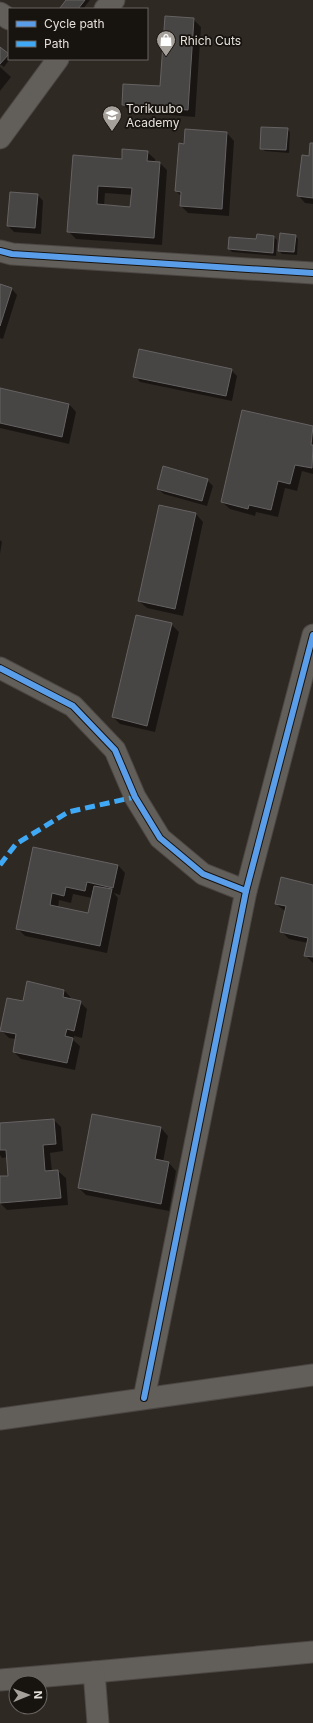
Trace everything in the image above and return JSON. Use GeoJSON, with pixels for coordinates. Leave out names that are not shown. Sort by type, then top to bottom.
{"type":"FeatureCollection","features":[{"type":"Feature","properties":{"kind":"street"},"geometry":{"type":"LineString","coordinates":[[106,8],[114,0]]}},
{"type":"Feature","properties":{"kind":"street"},"geometry":{"type":"LineString","coordinates":[[0,13],[8,19]]}},
{"type":"Feature","properties":{"kind":"street"},"geometry":{"type":"LineString","coordinates":[[0,138],[57,60]]}},
{"type":"Feature","properties":{"kind":"street"},"geometry":{"type":"LineString","coordinates":[[0,251],[12,254],[313,274]]}},
{"type":"Feature","properties":{"kind":"street"},"geometry":{"type":"LineString","coordinates":[[144,1398],[246,891],[313,635]]}},
{"type":"Feature","properties":{"kind":"street"},"geometry":{"type":"LineString","coordinates":[[0,668],[73,706],[114,750],[134,797],[160,838],[204,874],[246,891]]}},
{"type":"Feature","properties":{"kind":"street"},"geometry":{"type":"LineString","coordinates":[[0,1418],[313,1375]]}},
{"type":"Feature","properties":{"kind":"street"},"geometry":{"type":"LineString","coordinates":[[0,1680],[313,1652]]}},
{"type":"Feature","properties":{"kind":"street"},"geometry":{"type":"LineString","coordinates":[[94,1672],[98,1723]]}},
{"type":"Feature","properties":{"kind":"building"},"geometry":{"type":"Polygon","coordinates":[[[66,0],[85,0],[79,8],[60,8],[66,0]]]}},
{"type":"Feature","properties":{"kind":"building"},"geometry":{"type":"Polygon","coordinates":[[[165,16],[194,18],[188,110],[122,105],[123,84],[160,86],[165,16]]]}},
{"type":"Feature","properties":{"kind":"building"},"geometry":{"type":"Polygon","coordinates":[[[0,47],[8,53],[8,55],[0,64],[0,47]]]}},
{"type":"Feature","properties":{"kind":"building"},"geometry":{"type":"Polygon","coordinates":[[[261,127],[288,128],[286,150],[260,149],[261,127]]]}},
{"type":"Feature","properties":{"kind":"building"},"geometry":{"type":"Polygon","coordinates":[[[185,129],[227,132],[222,209],[180,206],[181,192],[175,191],[179,143],[184,144],[185,129]]]}},
{"type":"Feature","properties":{"kind":"building"},"geometry":{"type":"Polygon","coordinates":[[[310,143],[313,143],[313,198],[297,196],[302,155],[309,156],[310,143]]]}},
{"type":"Feature","properties":{"kind":"building"},"geometry":{"type":"Polygon","coordinates":[[[122,149],[148,151],[147,161],[160,162],[154,238],[67,232],[73,155],[122,159],[122,149]],[[98,186],[97,204],[130,207],[132,188],[98,186]]]}},
{"type":"Feature","properties":{"kind":"building"},"geometry":{"type":"Polygon","coordinates":[[[10,192],[38,194],[35,228],[7,226],[10,192]]]}},
{"type":"Feature","properties":{"kind":"building"},"geometry":{"type":"Polygon","coordinates":[[[280,233],[296,235],[294,252],[278,251],[280,233]]]}},
{"type":"Feature","properties":{"kind":"building"},"geometry":{"type":"Polygon","coordinates":[[[257,234],[274,236],[273,253],[228,249],[229,237],[256,239],[257,234]]]}},
{"type":"Feature","properties":{"kind":"building"},"geometry":{"type":"Polygon","coordinates":[[[0,284],[12,288],[0,326],[0,284]]]}},
{"type":"Feature","properties":{"kind":"building"},"geometry":{"type":"Polygon","coordinates":[[[139,349],[232,369],[226,396],[133,377],[139,349]]]}},
{"type":"Feature","properties":{"kind":"building"},"geometry":{"type":"Polygon","coordinates":[[[0,388],[69,404],[62,437],[0,423],[0,388]]]}},
{"type":"Feature","properties":{"kind":"building"},"geometry":{"type":"Polygon","coordinates":[[[242,410],[313,426],[311,445],[313,445],[312,468],[295,465],[290,484],[278,481],[271,510],[249,505],[248,509],[221,502],[242,410]]]}},
{"type":"Feature","properties":{"kind":"building"},"geometry":{"type":"Polygon","coordinates":[[[163,466],[208,479],[202,501],[157,489],[163,466]]]}},
{"type":"Feature","properties":{"kind":"building"},"geometry":{"type":"Polygon","coordinates":[[[159,505],[196,513],[175,609],[138,601],[159,505]]]}},
{"type":"Feature","properties":{"kind":"building"},"geometry":{"type":"Polygon","coordinates":[[[136,615],[172,623],[147,726],[112,717],[136,615]]]}},
{"type":"Feature","properties":{"kind":"building"},"geometry":{"type":"Polygon","coordinates":[[[33,847],[118,865],[113,888],[87,882],[85,891],[66,887],[64,896],[52,893],[50,905],[88,913],[94,886],[112,889],[100,946],[16,929],[33,847]]]}},
{"type":"Feature","properties":{"kind":"building"},"geometry":{"type":"Polygon","coordinates":[[[281,877],[313,885],[313,957],[304,956],[308,938],[280,932],[286,906],[275,904],[281,877]]]}},
{"type":"Feature","properties":{"kind":"building"},"geometry":{"type":"Polygon","coordinates":[[[27,981],[64,990],[63,997],[81,1001],[74,1031],[67,1029],[65,1036],[73,1038],[67,1063],[13,1052],[16,1034],[0,1031],[7,998],[23,1001],[27,981]]]}},
{"type":"Feature","properties":{"kind":"building"},"geometry":{"type":"Polygon","coordinates":[[[92,1114],[161,1127],[155,1159],[169,1162],[161,1204],[78,1188],[92,1114]]]}},
{"type":"Feature","properties":{"kind":"building"},"geometry":{"type":"Polygon","coordinates":[[[54,1119],[56,1144],[43,1145],[45,1171],[58,1170],[61,1198],[0,1203],[0,1176],[8,1176],[6,1150],[0,1150],[0,1123],[54,1119]]]}},
{"type":"Feature","properties":{"kind":"marked path"},"geometry":{"type":"LineString","coordinates":[[0,865],[16,844],[68,812],[135,797]]}},
{"type":"Feature","properties":{"kind":"cycle path"},"geometry":{"type":"LineString","coordinates":[[0,251],[12,254],[313,273]]}},
{"type":"Feature","properties":{"kind":"cycle path"},"geometry":{"type":"LineString","coordinates":[[144,1398],[246,891],[313,635]]}},
{"type":"Feature","properties":{"kind":"cycle path"},"geometry":{"type":"LineString","coordinates":[[0,668],[73,706],[115,750],[135,797],[160,838],[203,874],[246,891]]}},
{"type":"Feature","properties":{"kind":"place","name":"Rhich Cuts"},"geometry":{"type":"Point","coordinates":[166,57]}},
{"type":"Feature","properties":{"kind":"place","name":"Torikuubo Academy"},"geometry":{"type":"Point","coordinates":[112,132]}}]}
